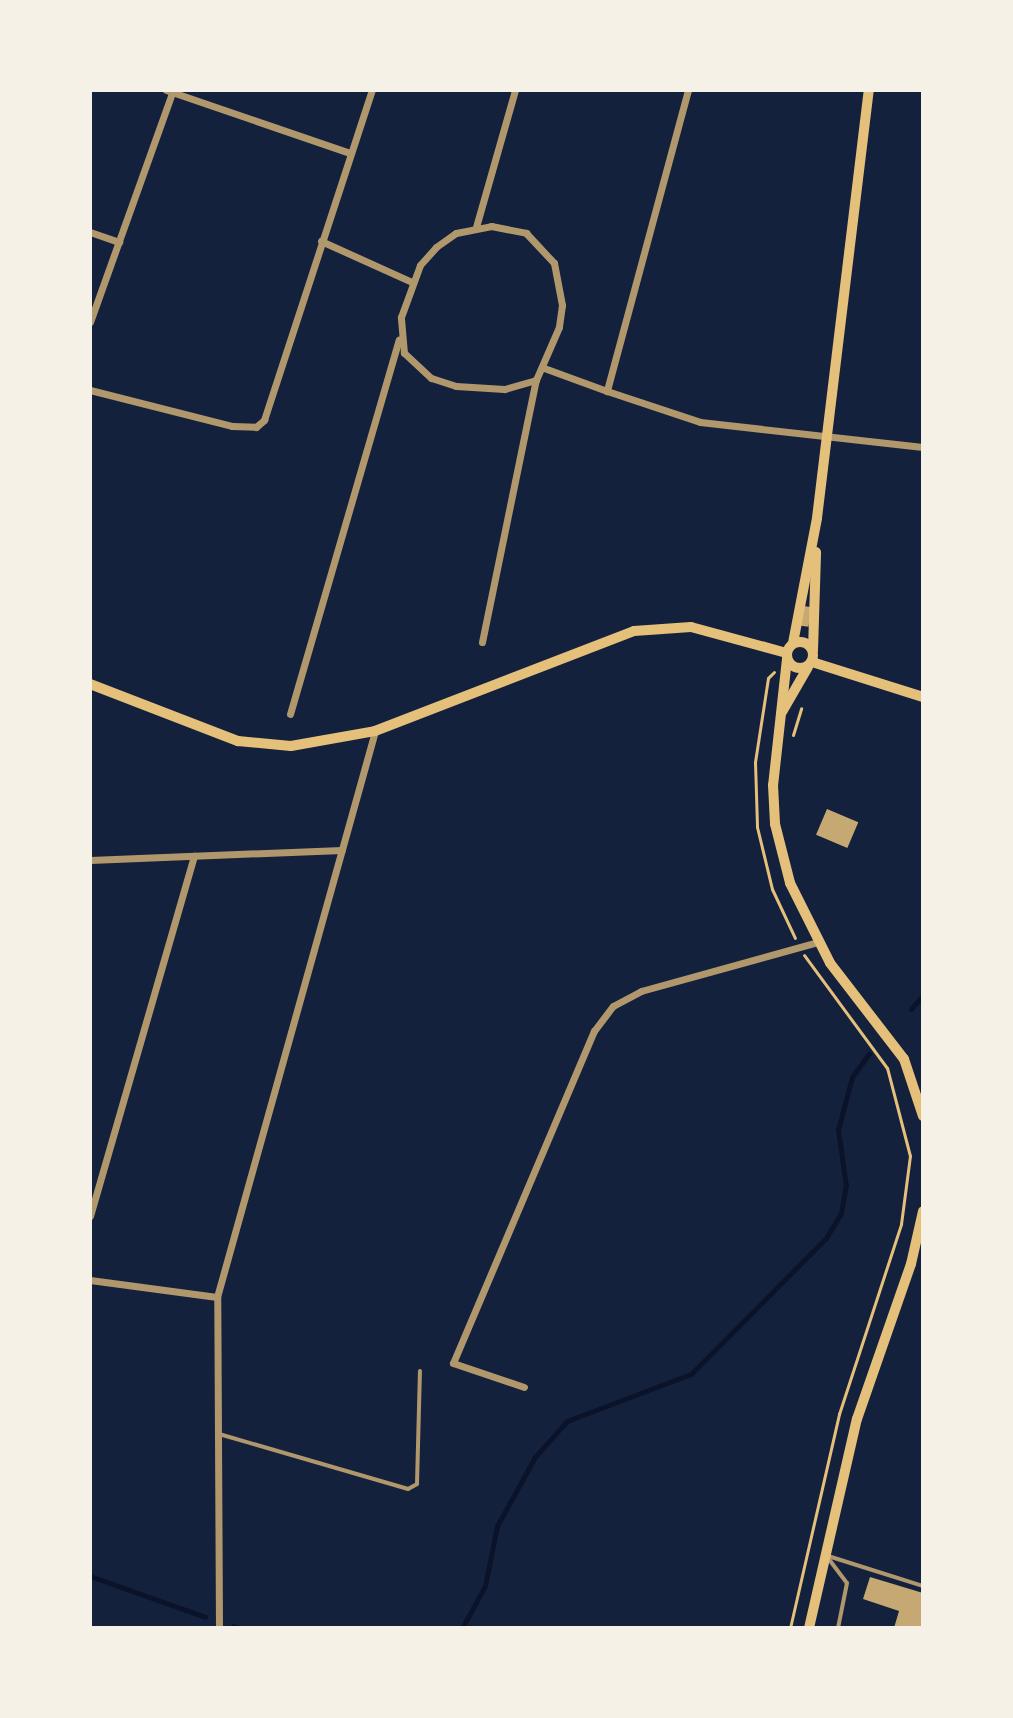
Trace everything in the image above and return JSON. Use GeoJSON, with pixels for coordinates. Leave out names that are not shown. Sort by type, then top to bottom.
{"type":"FeatureCollection","features":[{"type":"Feature","properties":{"kind":"main road"},"geometry":{"type":"LineString","coordinates":[[869,90],[817,518],[789,652],[780,717],[773,785],[775,824],[790,883],[818,942],[904,1059],[923,1116]]}},
{"type":"Feature","properties":{"kind":"main road"},"geometry":{"type":"LineString","coordinates":[[780,717],[810,664],[813,650],[817,518]]}},
{"type":"Feature","properties":{"kind":"main road"},"geometry":{"type":"LineString","coordinates":[[90,684],[238,741],[291,746],[375,731],[634,631],[691,627],[789,652],[807,643],[813,650]]}},
{"type":"Feature","properties":{"kind":"main road"},"geometry":{"type":"LineString","coordinates":[[789,652],[796,668],[810,664],[923,697]]}},
{"type":"Feature","properties":{"kind":"main road"},"geometry":{"type":"LineString","coordinates":[[809,1628],[857,1419],[911,1264],[923,1211]]}},
{"type":"Feature","properties":{"kind":"street"},"geometry":{"type":"LineString","coordinates":[[90,390],[232,426],[256,427],[269,410],[372,90]]}},
{"type":"Feature","properties":{"kind":"street"},"geometry":{"type":"LineString","coordinates":[[476,227],[515,90]]}},
{"type":"Feature","properties":{"kind":"street"},"geometry":{"type":"LineString","coordinates":[[607,391],[688,90]]}},
{"type":"Feature","properties":{"kind":"street"},"geometry":{"type":"LineString","coordinates":[[90,322],[170,91],[350,153]]}},
{"type":"Feature","properties":{"kind":"street"},"geometry":{"type":"LineString","coordinates":[[290,714],[399,338],[412,282],[436,247],[476,227],[526,233],[554,263],[562,305],[554,350],[536,380],[482,642]]}},
{"type":"Feature","properties":{"kind":"street"},"geometry":{"type":"LineString","coordinates":[[90,232],[119,242]]}},
{"type":"Feature","properties":{"kind":"street"},"geometry":{"type":"LineString","coordinates":[[321,241],[412,282]]}},
{"type":"Feature","properties":{"kind":"street"},"geometry":{"type":"LineString","coordinates":[[399,338],[412,363],[431,378],[456,386],[504,389],[536,380]]}},
{"type":"Feature","properties":{"kind":"street"},"geometry":{"type":"LineString","coordinates":[[544,368],[700,422],[923,447]]}},
{"type":"Feature","properties":{"kind":"street"},"geometry":{"type":"LineString","coordinates":[[219,1628],[217,1297],[375,731]]}},
{"type":"Feature","properties":{"kind":"street"},"geometry":{"type":"LineString","coordinates":[[90,860],[342,850]]}},
{"type":"Feature","properties":{"kind":"street"},"geometry":{"type":"LineString","coordinates":[[90,1216],[194,856]]}},
{"type":"Feature","properties":{"kind":"street"},"geometry":{"type":"LineString","coordinates":[[524,1387],[453,1363],[594,1031],[613,1006],[641,991],[818,942]]}},
{"type":"Feature","properties":{"kind":"street"},"geometry":{"type":"LineString","coordinates":[[90,1280],[217,1297]]}},
{"type":"Feature","properties":{"kind":"lane"},"geometry":{"type":"LineString","coordinates":[[218,1434],[408,1489],[417,1484],[420,1371]]}},
{"type":"Feature","properties":{"kind":"lane"},"geometry":{"type":"LineString","coordinates":[[826,1555],[923,1586]]}},
{"type":"Feature","properties":{"kind":"lane"},"geometry":{"type":"LineString","coordinates":[[826,1555],[847,1583],[838,1628]]}},
{"type":"Feature","properties":{"kind":"path"},"geometry":{"type":"LineString","coordinates":[[789,652],[768,678],[754,785],[757,827],[772,889],[800,947],[887,1068],[906,1126],[910,1156],[901,1224],[839,1414],[790,1628]]}},
{"type":"Feature","properties":{"kind":"path"},"geometry":{"type":"LineString","coordinates":[[790,744],[804,698]]}},
{"type":"Feature","properties":{"kind":"building"},"geometry":{"type":"Polygon","coordinates":[[[803,606],[811,607],[809,627],[801,626],[803,606]]]}},
{"type":"Feature","properties":{"kind":"building"},"geometry":{"type":"Polygon","coordinates":[[[827,809],[858,822],[847,848],[816,835],[827,809]]]}},
{"type":"Feature","properties":{"kind":"building"},"geometry":{"type":"Polygon","coordinates":[[[870,1577],[923,1593],[923,1628],[894,1628],[899,1611],[863,1599],[870,1577]]]}},
{"type":"Feature","properties":{"kind":"waterway"},"geometry":{"type":"LineString","coordinates":[[911,1009],[923,995]]}},
{"type":"Feature","properties":{"kind":"waterway"},"geometry":{"type":"LineString","coordinates":[[462,1628],[485,1586],[497,1526],[535,1457],[567,1421],[691,1374],[826,1238],[841,1213],[846,1186],[838,1130],[852,1077],[869,1054]]}},
{"type":"Feature","properties":{"kind":"waterway"},"geometry":{"type":"LineString","coordinates":[[90,1576],[205,1617]]}},
{"type":"Feature","properties":{"kind":"waterway"},"geometry":{"type":"LineString","coordinates":[[233,1626],[239,1628]]}}]}
